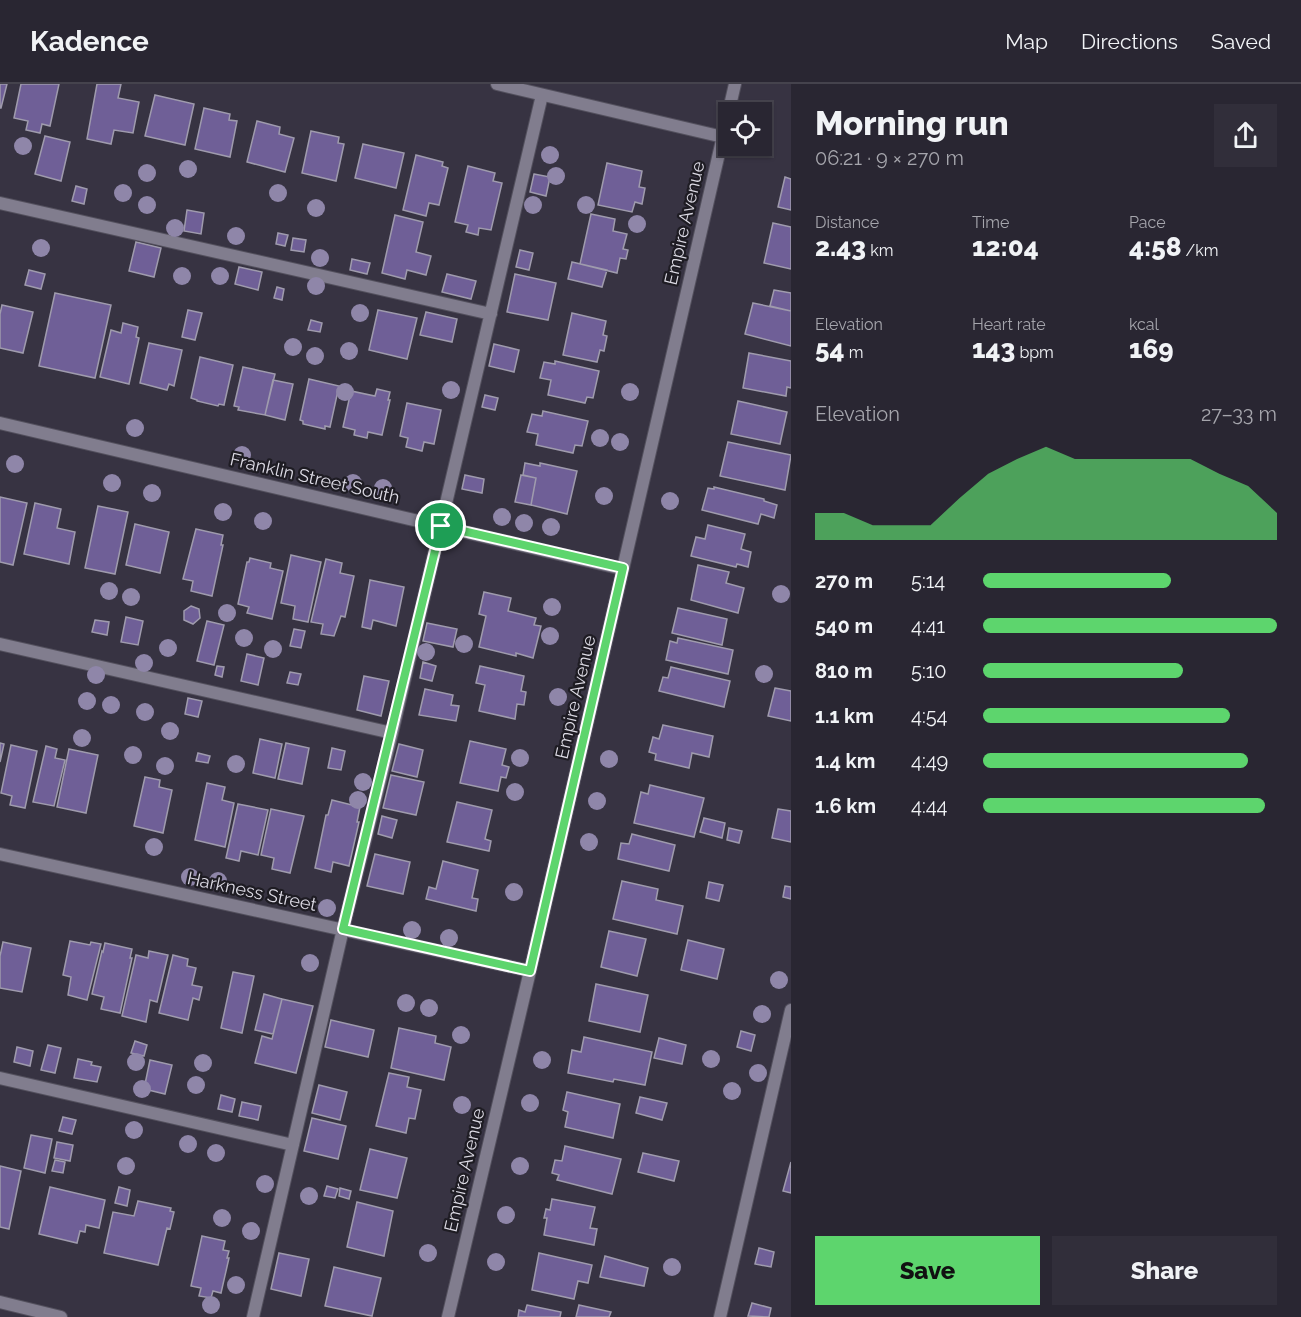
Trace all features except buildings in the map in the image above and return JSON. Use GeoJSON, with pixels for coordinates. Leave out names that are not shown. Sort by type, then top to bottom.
{"type":"FeatureCollection","features":[{"type":"Feature","properties":{"kind":"street","name":"Empire Avenue"},"geometry":{"type":"LineString","coordinates":[[731,102],[735,84]]}},
{"type":"Feature","properties":{"kind":"street"},"geometry":{"type":"LineString","coordinates":[[505,85],[718,136]]}},
{"type":"Feature","properties":{"kind":"street"},"geometry":{"type":"LineString","coordinates":[[253,1317],[542,95]]}},
{"type":"Feature","properties":{"kind":"street","name":"Empire Avenue"},"geometry":{"type":"LineString","coordinates":[[448,1317],[719,156]]}},
{"type":"Feature","properties":{"kind":"street"},"geometry":{"type":"LineString","coordinates":[[0,203],[491,314]]}},
{"type":"Feature","properties":{"kind":"street","name":"Franklin Street South"},"geometry":{"type":"LineString","coordinates":[[0,423],[623,568]]}},
{"type":"Feature","properties":{"kind":"street"},"geometry":{"type":"LineString","coordinates":[[0,644],[392,733]]}},
{"type":"Feature","properties":{"kind":"street","name":"Harkness Street"},"geometry":{"type":"LineString","coordinates":[[0,854],[530,971]]}},
{"type":"Feature","properties":{"kind":"street"},"geometry":{"type":"LineString","coordinates":[[720,1317],[791,1010]]}},
{"type":"Feature","properties":{"kind":"street"},"geometry":{"type":"LineString","coordinates":[[0,1078],[293,1145]]}},
{"type":"Feature","properties":{"kind":"street"},"geometry":{"type":"LineString","coordinates":[[0,1302],[61,1317]]}},
{"type":"Feature","properties":{"kind":"route"},"geometry":{"type":"LineString","coordinates":[[441,526],[623,568],[530,971],[343,929],[441,526]]}}]}
